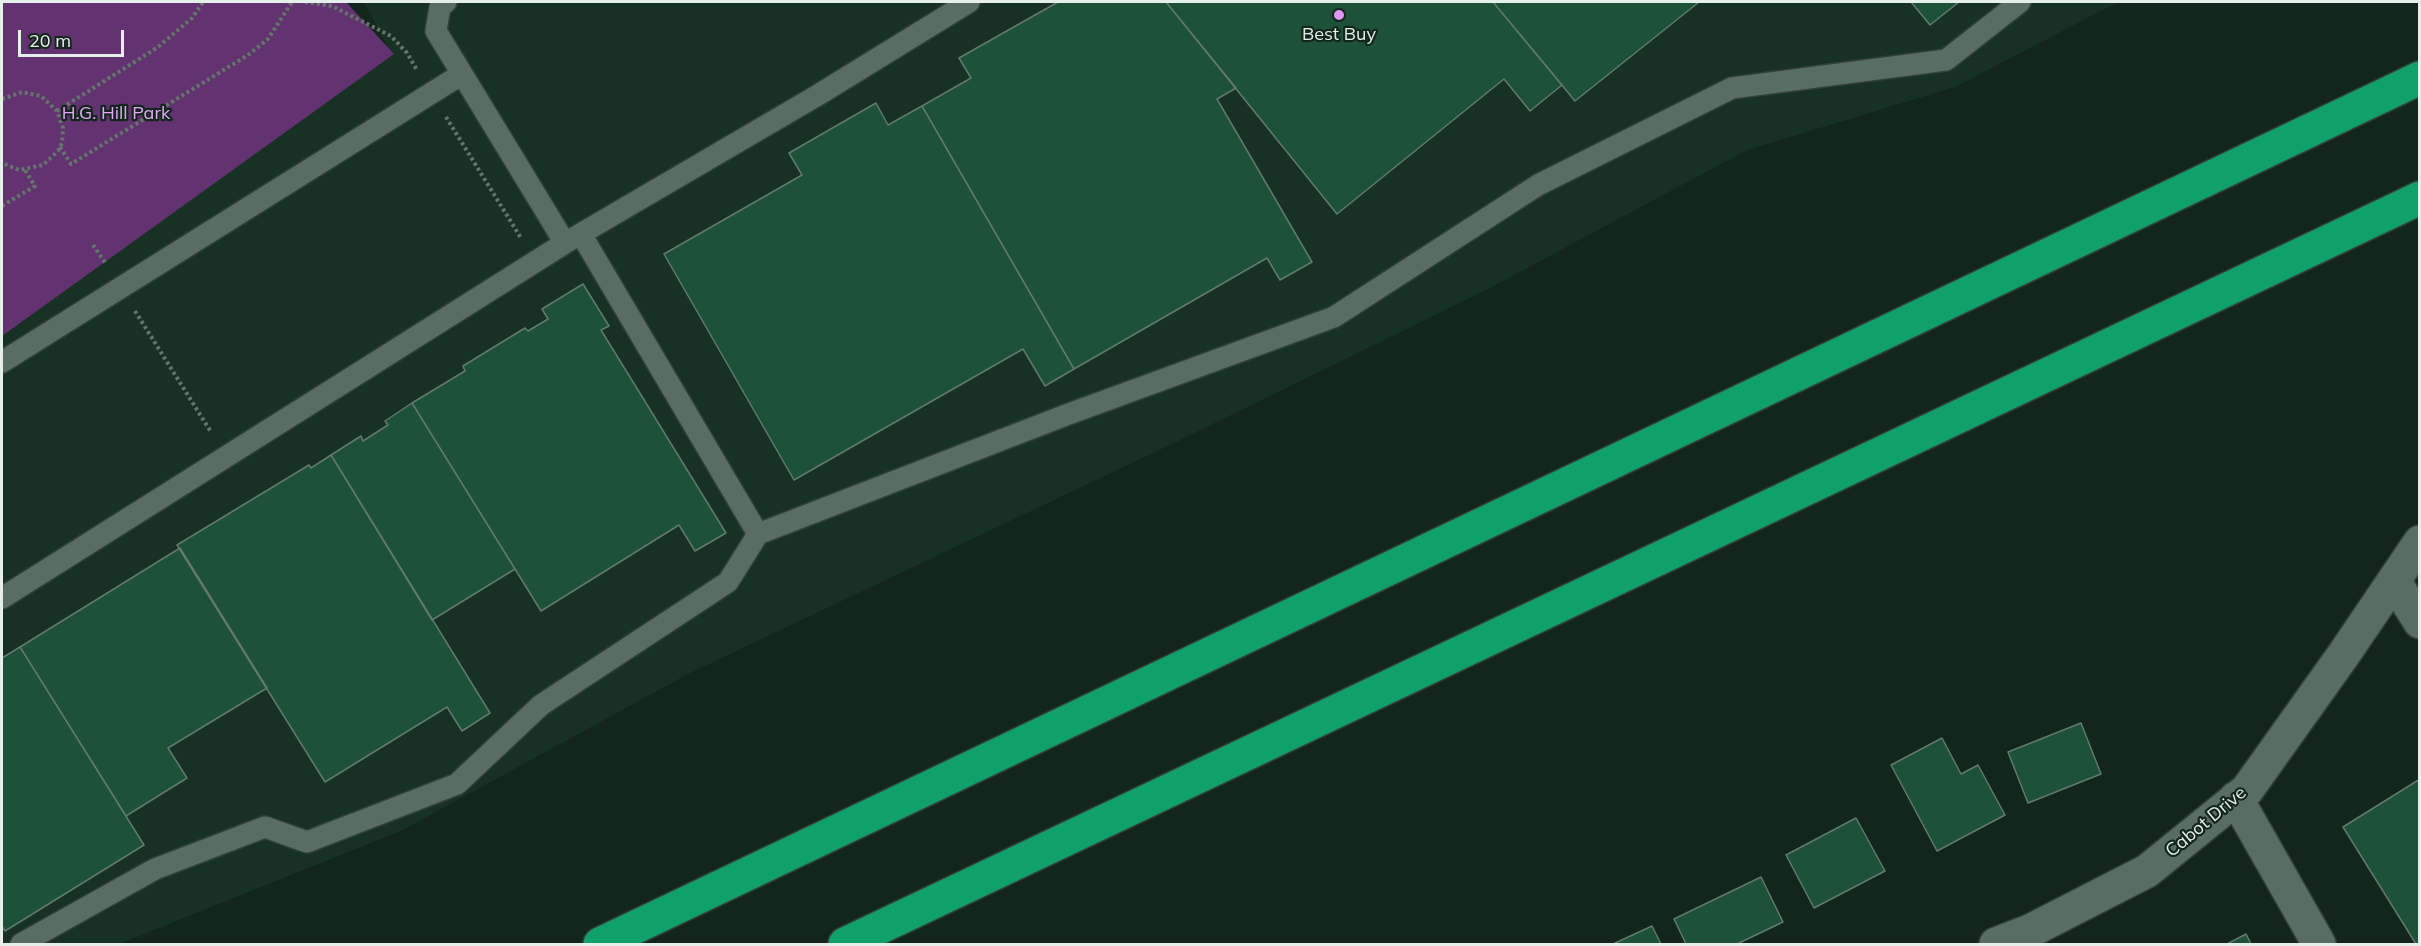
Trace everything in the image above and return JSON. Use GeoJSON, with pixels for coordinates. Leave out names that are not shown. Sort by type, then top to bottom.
{"type":"FeatureCollection","features":[{"type":"Feature","properties":{"kind":"highway"},"geometry":{"type":"LineString","coordinates":[[600,945],[2420,78]]}},
{"type":"Feature","properties":{"kind":"highway"},"geometry":{"type":"LineString","coordinates":[[845,945],[2420,198]]}},
{"type":"Feature","properties":{"kind":"street","name":"Cabot Drive"},"geometry":{"type":"LineString","coordinates":[[1996,945],[2030,931],[2147,872],[2247,790],[2420,542]]}},
{"type":"Feature","properties":{"kind":"street"},"geometry":{"type":"LineString","coordinates":[[2394,581],[2420,622]]}},
{"type":"Feature","properties":{"kind":"street"},"geometry":{"type":"LineString","coordinates":[[2236,798],[2319,945]]}},
{"type":"Feature","properties":{"kind":"lane"},"geometry":{"type":"LineString","coordinates":[[446,2],[440,7],[436,20],[436,31],[462,74],[573,239],[758,534]]}},
{"type":"Feature","properties":{"kind":"lane"},"geometry":{"type":"LineString","coordinates":[[2,598],[573,239],[818,95],[969,2]]}},
{"type":"Feature","properties":{"kind":"lane"},"geometry":{"type":"LineString","coordinates":[[21,945],[155,870],[265,827],[307,842],[457,784],[541,705],[728,582],[758,534],[1077,411],[1334,317],[1538,185],[1732,88],[1946,60],[2020,2]]}},
{"type":"Feature","properties":{"kind":"lane"},"geometry":{"type":"LineString","coordinates":[[2,362],[462,74]]}},
{"type":"Feature","properties":{"kind":"path"},"geometry":{"type":"LineString","coordinates":[[57,111],[158,47],[192,18],[202,2]]}},
{"type":"Feature","properties":{"kind":"path"},"geometry":{"type":"LineString","coordinates":[[60,147],[71,164],[248,55],[268,39],[292,2]]}},
{"type":"Feature","properties":{"kind":"path"},"geometry":{"type":"LineString","coordinates":[[2,99],[13,93],[32,92],[46,99],[57,111],[63,128],[60,147],[52,159],[43,165],[24,170],[2,163]]}},
{"type":"Feature","properties":{"kind":"path"},"geometry":{"type":"LineString","coordinates":[[2,206],[34,186],[24,170]]}},
{"type":"Feature","properties":{"kind":"path"},"geometry":{"type":"LineString","coordinates":[[93,245],[227,457]]}},
{"type":"Feature","properties":{"kind":"shaded area"},"geometry":{"type":"Polygon","coordinates":[[[364,2],[2118,2],[1955,87],[1747,150],[1490,288],[1174,443],[688,674],[401,831],[119,944],[2,944],[2,280],[387,46],[364,2]]]}},
{"type":"Feature","properties":{"kind":"green space","name":"H.G. Hill Park"},"geometry":{"type":"Polygon","coordinates":[[[2,2],[346,2],[394,54],[2,336],[2,2]]]}},
{"type":"Feature","properties":{"kind":"building"},"geometry":{"type":"Polygon","coordinates":[[[1058,2],[1166,2],[1236,88],[1217,99],[1312,262],[1280,280],[1267,258],[1074,369],[922,106],[971,78],[959,58],[1058,2]]]}},
{"type":"Feature","properties":{"kind":"building"},"geometry":{"type":"Polygon","coordinates":[[[1166,2],[1493,2],[1562,85],[1530,111],[1504,79],[1337,214],[1166,2]]]}},
{"type":"Feature","properties":{"kind":"building"},"geometry":{"type":"Polygon","coordinates":[[[1493,2],[1699,2],[1575,101],[1493,2]]]}},
{"type":"Feature","properties":{"kind":"building"},"geometry":{"type":"Polygon","coordinates":[[[1911,2],[1959,2],[1930,25],[1911,2]]]}},
{"type":"Feature","properties":{"kind":"building"},"geometry":{"type":"Polygon","coordinates":[[[876,103],[888,125],[922,106],[1074,369],[1045,386],[1023,349],[794,480],[664,254],[802,175],[789,153],[876,103]]]}},
{"type":"Feature","properties":{"kind":"building"},"geometry":{"type":"Polygon","coordinates":[[[583,284],[609,326],[601,330],[726,533],[695,551],[679,525],[541,611],[412,403],[465,371],[463,366],[525,328],[528,331],[548,319],[542,309],[583,284]]]}},
{"type":"Feature","properties":{"kind":"building"},"geometry":{"type":"Polygon","coordinates":[[[412,403],[515,569],[432,620],[331,455],[361,436],[363,441],[388,425],[385,421],[412,403]]]}},
{"type":"Feature","properties":{"kind":"building"},"geometry":{"type":"Polygon","coordinates":[[[331,455],[490,713],[462,731],[447,707],[325,782],[177,545],[309,465],[311,468],[331,455]]]}},
{"type":"Feature","properties":{"kind":"building"},"geometry":{"type":"Polygon","coordinates":[[[180,548],[267,688],[168,748],[187,778],[126,816],[20,647],[180,548]]]}},
{"type":"Feature","properties":{"kind":"building"},"geometry":{"type":"Polygon","coordinates":[[[20,647],[144,845],[5,931],[2,926],[2,658],[20,647]]]}},
{"type":"Feature","properties":{"kind":"building"},"geometry":{"type":"Polygon","coordinates":[[[2081,723],[2101,774],[2028,803],[2008,752],[2081,723]]]}},
{"type":"Feature","properties":{"kind":"building"},"geometry":{"type":"Polygon","coordinates":[[[1942,738],[1961,774],[1978,765],[2005,815],[1937,851],[1891,765],[1942,738]]]}},
{"type":"Feature","properties":{"kind":"building"},"geometry":{"type":"Polygon","coordinates":[[[2420,779],[2420,944],[2416,944],[2343,827],[2420,779]]]}},
{"type":"Feature","properties":{"kind":"building"},"geometry":{"type":"Polygon","coordinates":[[[1856,818],[1885,871],[1814,908],[1786,855],[1856,818]]]}},
{"type":"Feature","properties":{"kind":"building"},"geometry":{"type":"Polygon","coordinates":[[[1761,877],[1783,922],[1737,944],[1686,944],[1674,919],[1761,877]]]}},
{"type":"Feature","properties":{"kind":"building"},"geometry":{"type":"Polygon","coordinates":[[[1652,926],[1661,944],[1613,944],[1652,926]]]}},
{"type":"Feature","properties":{"kind":"building"},"geometry":{"type":"Polygon","coordinates":[[[2246,934],[2251,944],[2227,944],[2246,934]]]}},
{"type":"Feature","properties":{"kind":"place","name":"Best Buy"},"geometry":{"type":"Point","coordinates":[1339,15]}}]}
